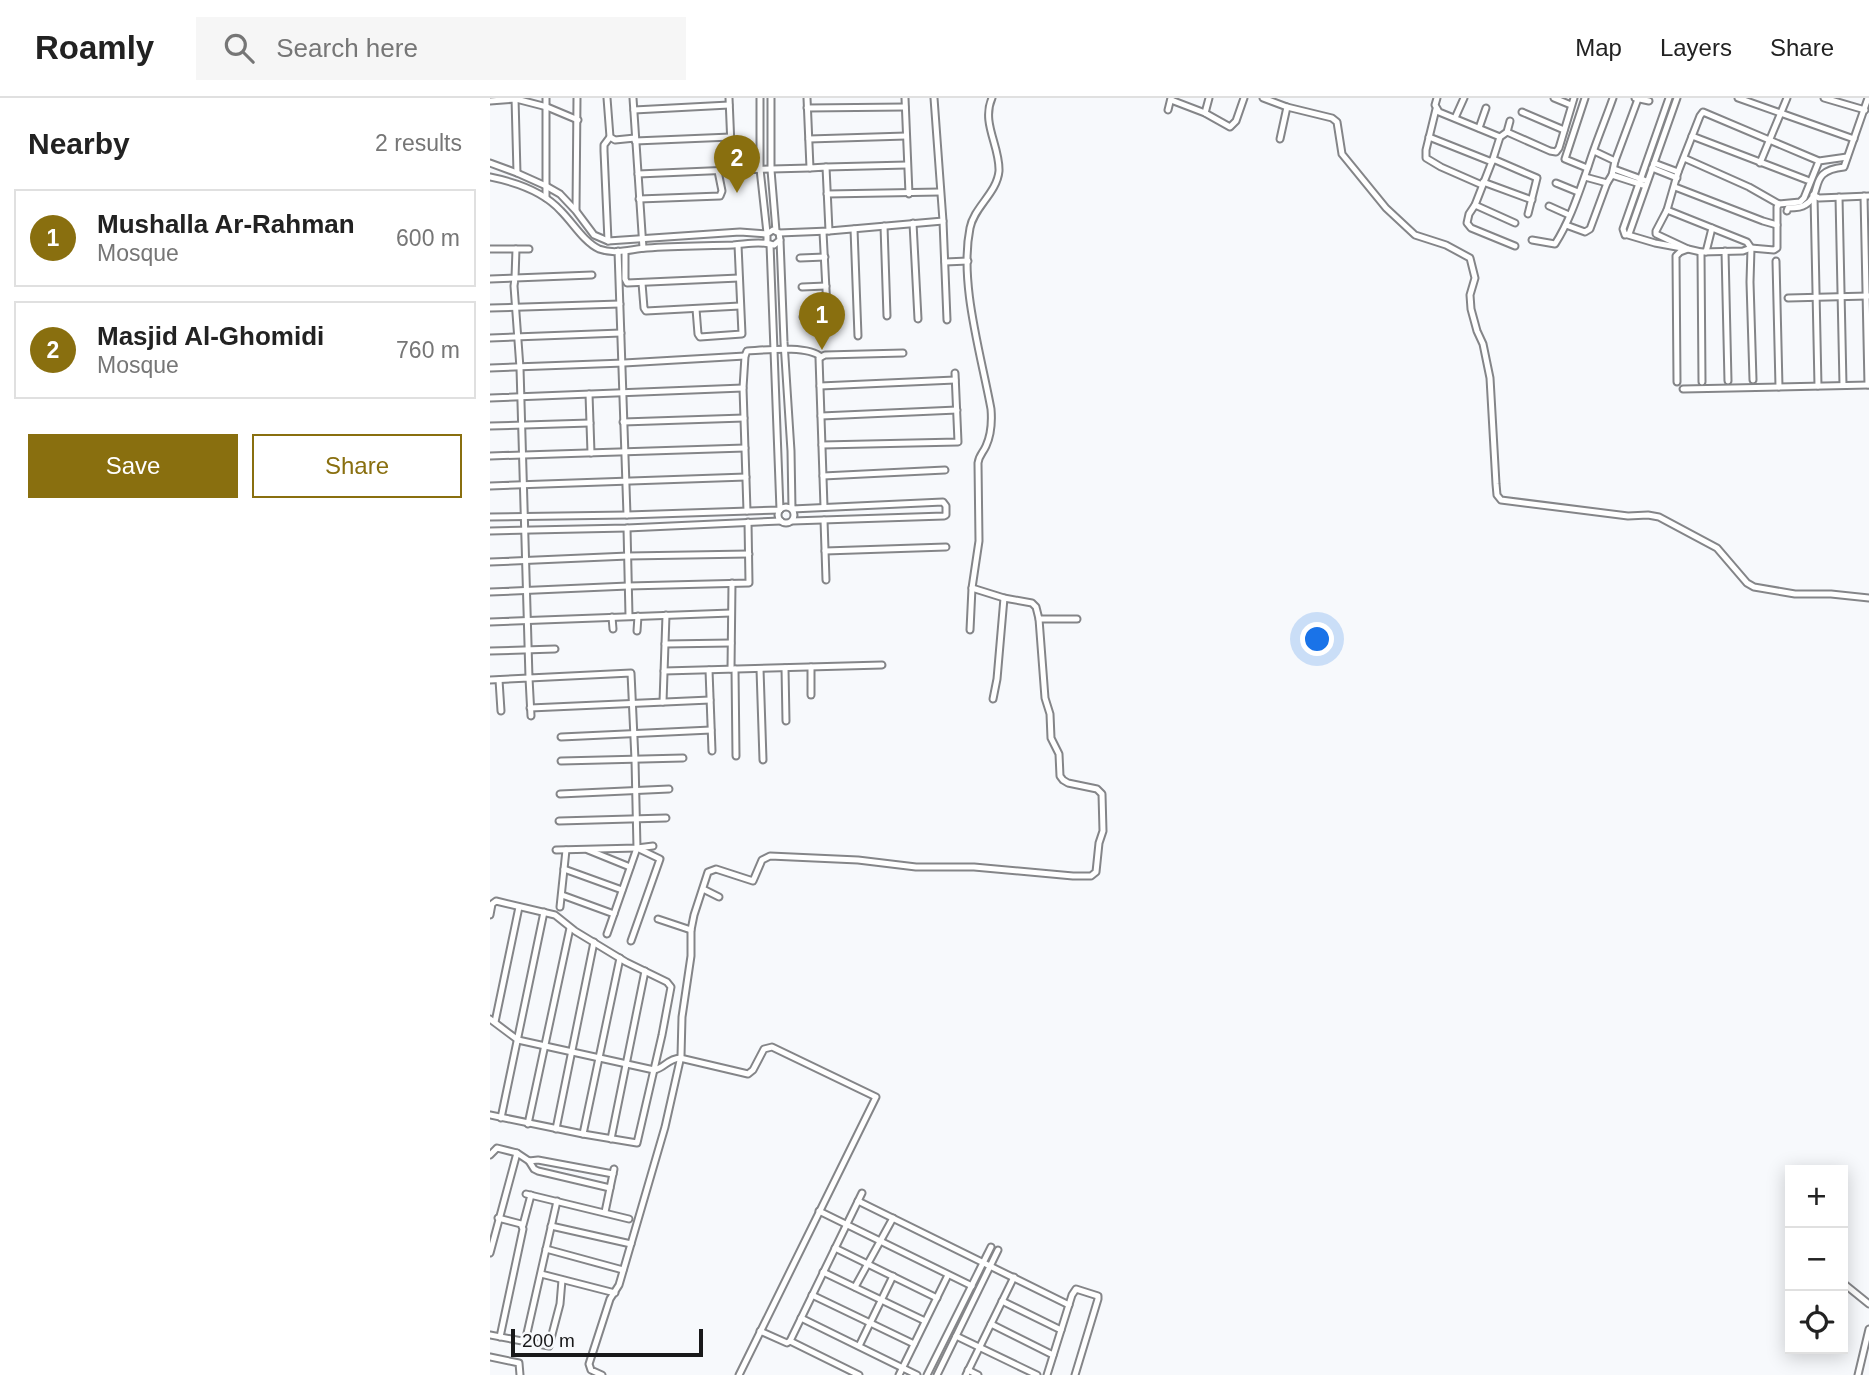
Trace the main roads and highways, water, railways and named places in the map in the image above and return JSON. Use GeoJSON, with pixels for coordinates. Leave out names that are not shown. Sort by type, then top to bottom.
{"type":"FeatureCollection","features":[{"type":"Feature","properties":{"kind":"place","name":"Masjid Al-Ghomidi"},"geometry":{"type":"Point","coordinates":[737,193]}},
{"type":"Feature","properties":{"kind":"place","name":"Mushalla Ar-Rahman"},"geometry":{"type":"Point","coordinates":[822,350]}}]}
